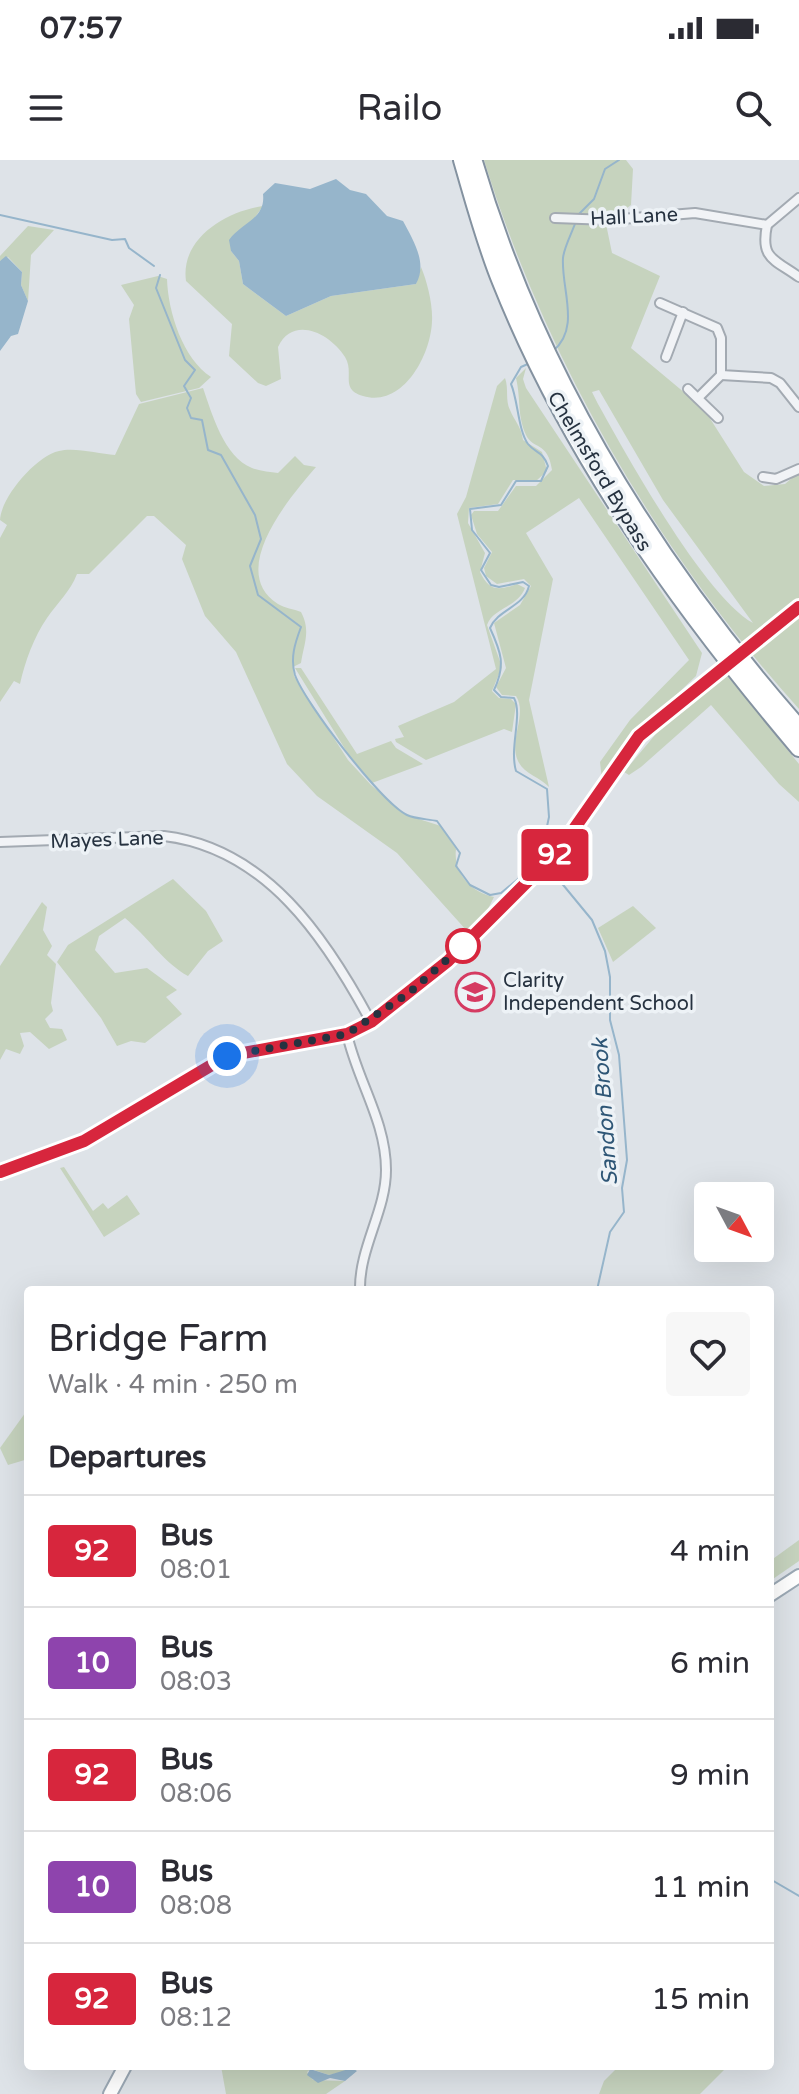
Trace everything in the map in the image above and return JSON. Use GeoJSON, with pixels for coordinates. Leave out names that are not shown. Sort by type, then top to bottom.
{"type":"FeatureCollection","features":[{"type":"Feature","properties":{"kind":"highway","name":"Chelmsford Bypass"},"geometry":{"type":"LineString","coordinates":[[462,160],[500,280],[615,504],[674,590],[799,748]]}},
{"type":"Feature","properties":{"kind":"highway","name":"Chelmsford Bypass"},"geometry":{"type":"LineString","coordinates":[[474,160],[524,322]]}},
{"type":"Feature","properties":{"kind":"highway","name":"Chelmsford Bypass"},"geometry":{"type":"LineString","coordinates":[[554,386],[726,639],[799,728]]}},
{"type":"Feature","properties":{"kind":"street"},"geometry":{"type":"LineString","coordinates":[[799,198],[767,225],[763,245],[765,253],[799,277]]}},
{"type":"Feature","properties":{"kind":"street","name":"Hall Lane"},"geometry":{"type":"LineString","coordinates":[[555,218],[695,213],[767,225]]}},
{"type":"Feature","properties":{"kind":"street"},"geometry":{"type":"LineString","coordinates":[[660,303],[717,328],[721,338],[721,375],[698,398]]}},
{"type":"Feature","properties":{"kind":"street"},"geometry":{"type":"LineString","coordinates":[[666,357],[683,312]]}},
{"type":"Feature","properties":{"kind":"street"},"geometry":{"type":"LineString","coordinates":[[721,375],[771,378],[780,383],[799,407]]}},
{"type":"Feature","properties":{"kind":"street"},"geometry":{"type":"LineString","coordinates":[[688,389],[718,418]]}},
{"type":"Feature","properties":{"kind":"street"},"geometry":{"type":"LineString","coordinates":[[763,477],[776,479],[799,469]]}},
{"type":"Feature","properties":{"kind":"street"},"geometry":{"type":"LineString","coordinates":[[0,1172],[84,1141],[227,1056],[347,1034],[371,1022],[448,961],[545,864],[639,736],[799,607]]}},
{"type":"Feature","properties":{"kind":"street","name":"Mayes Lane"},"geometry":{"type":"LineString","coordinates":[[0,842],[164,836],[188,839],[229,854],[268,883],[319,933],[371,1022]]}},
{"type":"Feature","properties":{"kind":"street"},"geometry":{"type":"LineString","coordinates":[[347,1034],[375,1112],[386,1164],[385,1182],[361,1265],[360,1286]]}},
{"type":"Feature","properties":{"kind":"street"},"geometry":{"type":"LineString","coordinates":[[774,1592],[799,1576]]}},
{"type":"Feature","properties":{"kind":"street"},"geometry":{"type":"LineString","coordinates":[[110,2094],[123,2070]]}},
{"type":"Feature","properties":{"kind":"green space"},"geometry":{"type":"Polygon","coordinates":[[[484,160],[626,160],[633,169],[631,205],[606,224],[612,253],[660,276],[631,348],[704,409],[744,472],[764,486],[785,484],[799,472],[799,709],[699,585],[612,451],[540,309],[484,160]],[[599,390],[592,392],[647,489],[691,556],[734,608],[753,623],[663,500],[599,390]]]}},
{"type":"Feature","properties":{"kind":"green space"},"geometry":{"type":"Polygon","coordinates":[[[263,206],[231,251],[239,261],[243,284],[286,316],[331,296],[416,284],[421,267],[432,308],[430,334],[420,363],[402,387],[377,398],[356,393],[349,385],[345,357],[330,341],[312,331],[293,332],[285,337],[278,347],[281,379],[266,386],[258,383],[229,356],[232,324],[186,281],[186,266],[190,252],[209,229],[235,214],[263,206]]]}},
{"type":"Feature","properties":{"kind":"green space"},"geometry":{"type":"Polygon","coordinates":[[[28,226],[54,230],[31,255],[28,301],[21,285],[22,272],[8,257],[0,261],[0,256],[28,226]]]}},
{"type":"Feature","properties":{"kind":"green space"},"geometry":{"type":"Polygon","coordinates":[[[158,276],[167,279],[170,306],[185,347],[192,359],[211,377],[199,388],[141,402],[136,394],[129,319],[134,305],[121,285],[158,276]]]}},
{"type":"Feature","properties":{"kind":"green space"},"geometry":{"type":"Polygon","coordinates":[[[526,368],[523,379],[526,388],[702,653],[696,676],[623,746],[602,780],[600,762],[630,720],[689,660],[579,498],[526,533],[553,579],[529,700],[549,787],[518,761],[515,745],[519,703],[516,696],[502,695],[496,687],[506,668],[494,623],[520,605],[531,586],[524,579],[497,584],[486,576],[484,568],[492,552],[477,534],[471,515],[474,511],[498,511],[516,486],[536,486],[552,470],[547,454],[529,440],[521,421],[516,378],[526,368]]]}},
{"type":"Feature","properties":{"kind":"green space"},"geometry":{"type":"Polygon","coordinates":[[[505,378],[509,406],[523,440],[542,452],[547,471],[536,481],[513,480],[498,504],[469,508],[468,523],[485,553],[480,572],[483,578],[495,588],[517,584],[525,588],[487,625],[502,667],[492,691],[499,698],[511,699],[516,704],[512,732],[504,729],[426,760],[396,742],[395,739],[404,737],[398,726],[454,702],[496,669],[457,514],[466,497],[497,386],[505,378]]]}},
{"type":"Feature","properties":{"kind":"green space"},"geometry":{"type":"Polygon","coordinates":[[[203,388],[220,434],[242,462],[255,469],[278,473],[295,456],[304,465],[316,467],[279,514],[268,534],[258,573],[264,590],[278,604],[301,612],[306,637],[301,663],[293,667],[294,676],[348,760],[406,815],[441,826],[456,849],[457,866],[465,880],[478,891],[494,897],[488,909],[467,931],[397,853],[317,796],[287,764],[236,652],[205,616],[182,559],[186,545],[154,516],[147,516],[89,574],[77,574],[38,633],[20,684],[14,681],[0,702],[0,538],[7,525],[0,520],[13,489],[30,469],[59,451],[80,450],[115,455],[139,404],[203,388]]]}},
{"type":"Feature","properties":{"kind":"green space"},"geometry":{"type":"Polygon","coordinates":[[[295,668],[301,668],[357,754],[391,741],[396,748],[423,764],[372,783],[350,757],[295,668]]]}},
{"type":"Feature","properties":{"kind":"green space"},"geometry":{"type":"Polygon","coordinates":[[[726,674],[799,764],[799,802],[779,784],[711,705],[641,767],[629,775],[624,772],[665,723],[726,674]]]}},
{"type":"Feature","properties":{"kind":"green space"},"geometry":{"type":"Polygon","coordinates":[[[173,879],[206,911],[223,941],[208,951],[188,976],[171,964],[125,918],[99,936],[95,950],[115,973],[147,968],[177,990],[166,997],[182,1014],[145,1043],[131,1041],[117,1046],[101,1018],[57,962],[68,945],[173,879]]]}},
{"type":"Feature","properties":{"kind":"green space"},"geometry":{"type":"Polygon","coordinates":[[[42,902],[47,907],[43,930],[52,946],[47,955],[56,964],[51,1003],[53,1011],[45,1019],[50,1028],[62,1029],[67,1040],[49,1049],[30,1032],[20,1033],[24,1046],[20,1054],[6,1049],[0,1060],[0,966],[42,902]]]}},
{"type":"Feature","properties":{"kind":"green space"},"geometry":{"type":"Polygon","coordinates":[[[633,906],[656,928],[613,962],[598,928],[633,906]]]}},
{"type":"Feature","properties":{"kind":"green space"},"geometry":{"type":"Polygon","coordinates":[[[64,1167],[93,1211],[103,1203],[108,1209],[127,1195],[140,1214],[104,1237],[60,1168],[64,1167]]]}},
{"type":"Feature","properties":{"kind":"green space"},"geometry":{"type":"Polygon","coordinates":[[[24,1415],[24,1460],[8,1465],[0,1448],[24,1415]]]}},
{"type":"Feature","properties":{"kind":"green space"},"geometry":{"type":"Polygon","coordinates":[[[799,1540],[799,1561],[774,1578],[774,1558],[799,1540]]]}},
{"type":"Feature","properties":{"kind":"green space"},"geometry":{"type":"Polygon","coordinates":[[[222,2070],[310,2070],[307,2072],[313,2080],[345,2081],[326,2094],[226,2094],[222,2070]]]}},
{"type":"Feature","properties":{"kind":"green space"},"geometry":{"type":"Polygon","coordinates":[[[314,2070],[347,2071],[329,2075],[314,2070]]]}},
{"type":"Feature","properties":{"kind":"green space"},"geometry":{"type":"Polygon","coordinates":[[[615,2070],[724,2070],[700,2094],[599,2094],[604,2081],[615,2070]]]}},
{"type":"Feature","properties":{"kind":"water"},"geometry":{"type":"Polygon","coordinates":[[[336,179],[350,190],[366,194],[387,216],[403,221],[418,252],[419,276],[416,284],[331,296],[286,316],[243,284],[239,261],[231,251],[229,240],[257,215],[263,194],[275,183],[310,189],[336,179]]]}},
{"type":"Feature","properties":{"kind":"water"},"geometry":{"type":"Polygon","coordinates":[[[6,256],[22,272],[21,285],[28,301],[18,334],[11,336],[0,351],[0,261],[6,256]]]}},
{"type":"Feature","properties":{"kind":"water"},"geometry":{"type":"Polygon","coordinates":[[[313,2070],[329,2075],[345,2070],[357,2071],[345,2081],[330,2078],[318,2083],[307,2075],[313,2070]]]}},
{"type":"Feature","properties":{"kind":"waterway","name":"Sandon Brook"},"geometry":{"type":"LineString","coordinates":[[578,215],[594,199],[605,169],[619,160]]}},
{"type":"Feature","properties":{"kind":"waterway"},"geometry":{"type":"LineString","coordinates":[[0,215],[112,240],[125,239],[129,248],[154,266]]}},
{"type":"Feature","properties":{"kind":"waterway","name":"Sandon Brook"},"geometry":{"type":"LineString","coordinates":[[553,351],[561,342],[568,320],[563,258],[576,221]]}},
{"type":"Feature","properties":{"kind":"waterway"},"geometry":{"type":"LineString","coordinates":[[160,275],[156,288],[185,360],[195,370],[184,386],[191,398],[187,408],[191,418],[202,420],[208,450],[221,455],[255,515],[261,539],[250,566],[258,595],[301,627],[293,663],[295,675],[313,707],[345,751],[395,806],[407,815],[437,821],[460,853],[456,866],[470,885],[490,895],[501,893],[541,860]]}},
{"type":"Feature","properties":{"kind":"waterway","name":"Sandon Brook"},"geometry":{"type":"LineString","coordinates":[[530,363],[521,367],[511,384],[525,438],[548,466],[541,481],[516,481],[501,505],[470,509],[472,530],[490,553],[481,570],[491,585],[499,587],[523,582],[529,586],[522,599],[499,616],[490,628],[501,659],[494,690],[501,697],[514,698],[516,705],[516,771],[547,789],[549,817],[540,859]]}},
{"type":"Feature","properties":{"kind":"waterway","name":"Sandon Brook"},"geometry":{"type":"LineString","coordinates":[[550,869],[592,920],[605,951],[610,977],[610,1020],[619,1055],[627,1160],[622,1188],[624,1212],[610,1232],[598,1286]]}},
{"type":"Feature","properties":{"kind":"waterway","name":"Sandon Brook"},"geometry":{"type":"LineString","coordinates":[[774,1881],[799,1896]]}},
{"type":"Feature","properties":{"kind":"bus line","name":"92"},"geometry":{"type":"LineString","coordinates":[[0,1172],[84,1141],[227,1056],[347,1034],[371,1022],[448,961],[560,849],[597,799],[623,754],[639,736],[799,607]]}},
{"type":"Feature","properties":{"kind":"place","name":"Clarity Independent School"},"geometry":{"type":"Point","coordinates":[475,992]}},
{"type":"Feature","properties":{"kind":"route"},"geometry":{"type":"LineString","coordinates":[[227,1056],[347,1034],[371,1022],[409,993],[467,942],[463,946]]}}]}
